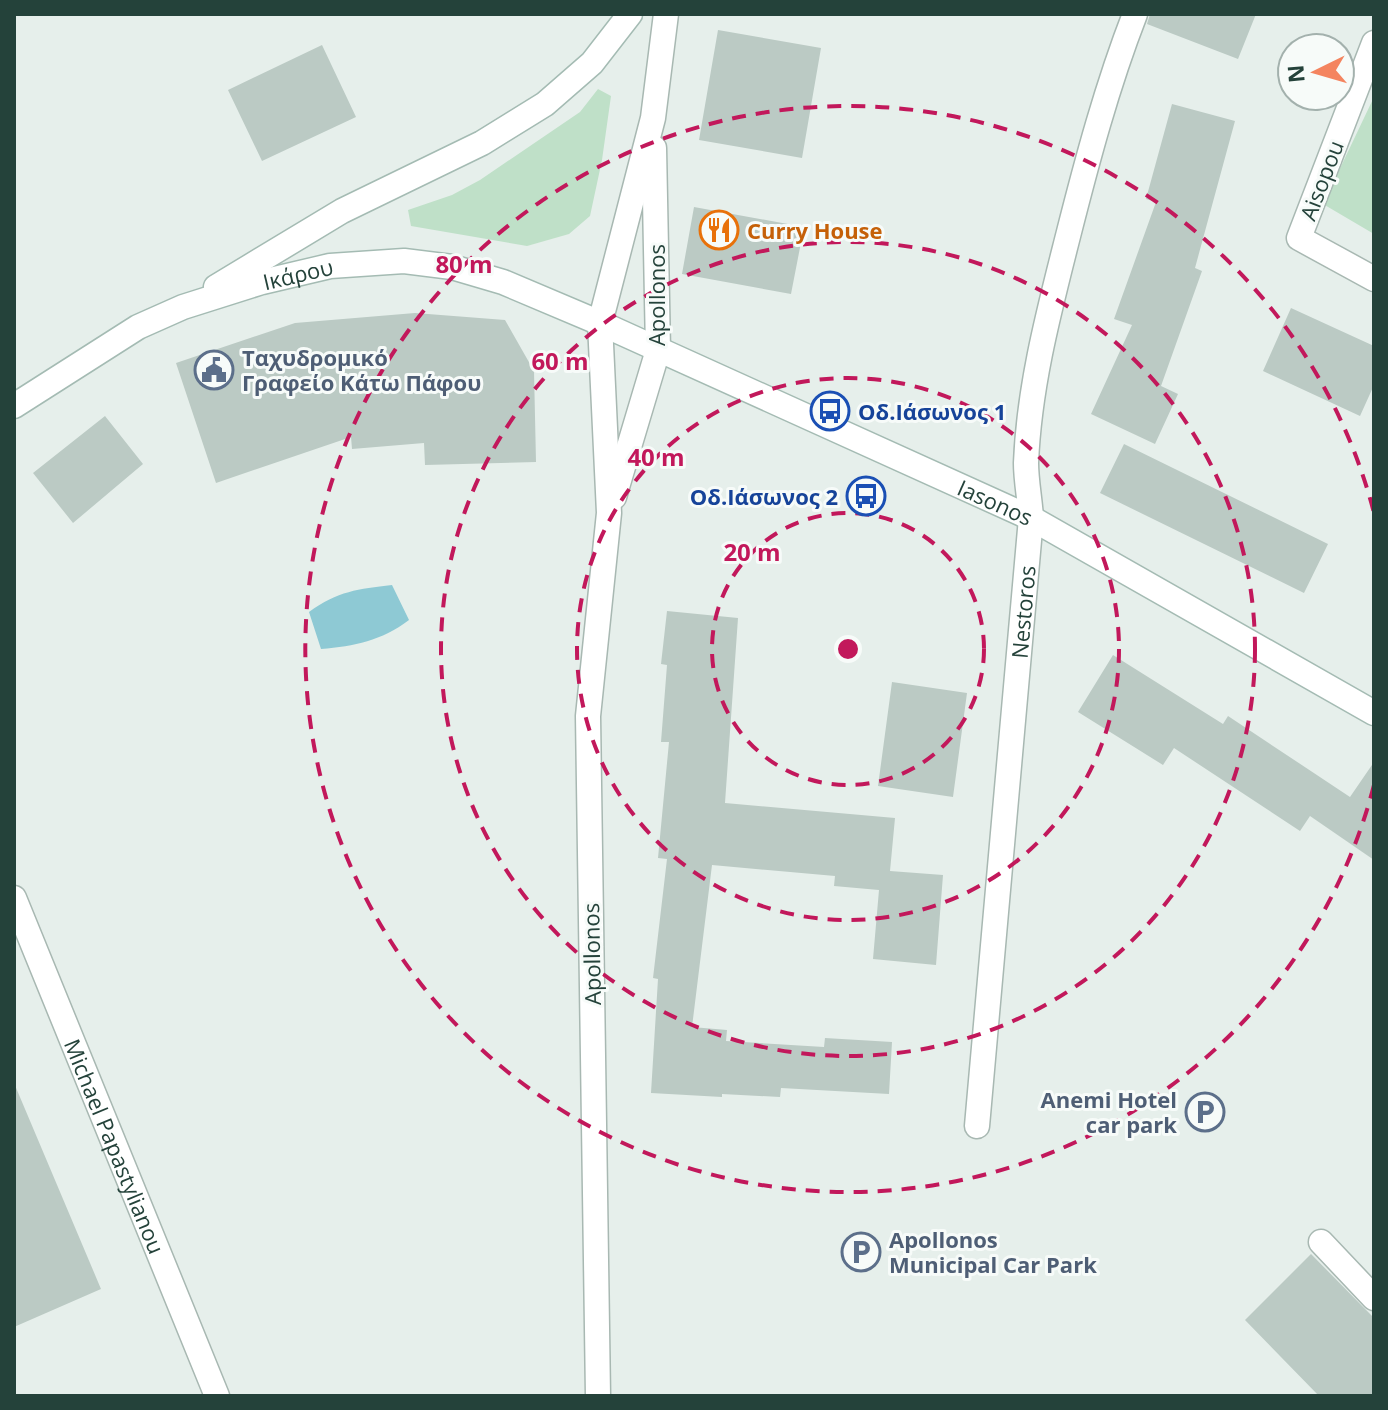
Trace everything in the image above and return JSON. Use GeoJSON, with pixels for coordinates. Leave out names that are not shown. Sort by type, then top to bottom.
{"type":"FeatureCollection","features":[{"type":"Feature","properties":{"kind":"street"},"geometry":{"type":"LineString","coordinates":[[183,307],[342,211],[482,143],[545,104],[592,63],[630,14]]}},
{"type":"Feature","properties":{"kind":"street","name":"Apollonos"},"geometry":{"type":"LineString","coordinates":[[598,1396],[588,716],[609,513],[600,323],[653,118],[666,14]]}},
{"type":"Feature","properties":{"kind":"street","name":"Nestoros"},"geometry":{"type":"LineString","coordinates":[[977,1126],[1031,518],[1026,467],[1029,423],[1041,346],[1114,68],[1135,14]]}},
{"type":"Feature","properties":{"kind":"street","name":"Aisopou"},"geometry":{"type":"LineString","coordinates":[[1374,43],[1299,238],[1374,279]]}},
{"type":"Feature","properties":{"kind":"street","name":"Apollonos"},"geometry":{"type":"LineString","coordinates":[[609,513],[658,350],[653,118]]}},
{"type":"Feature","properties":{"kind":"street","name":"Ικάρου"},"geometry":{"type":"LineString","coordinates":[[14,406],[138,327],[183,307],[262,282],[330,266],[404,261],[452,267],[503,282],[600,323]]}},
{"type":"Feature","properties":{"kind":"street","name":"Iasonos"},"geometry":{"type":"LineString","coordinates":[[600,323],[1031,518],[1374,713]]}},
{"type":"Feature","properties":{"kind":"street","name":"Michael Papastylianou"},"geometry":{"type":"LineString","coordinates":[[14,898],[217,1396]]}},
{"type":"Feature","properties":{"kind":"street"},"geometry":{"type":"LineString","coordinates":[[1321,1242],[1374,1298]]}},
{"type":"Feature","properties":{"kind":"green space"},"geometry":{"type":"Polygon","coordinates":[[[598,89],[611,96],[602,160],[590,216],[569,234],[527,246],[411,226],[408,210],[452,195],[480,180],[580,112],[598,89]]]}},
{"type":"Feature","properties":{"kind":"green space"},"geometry":{"type":"Polygon","coordinates":[[[1374,97],[1374,234],[1323,204],[1374,97]]]}},
{"type":"Feature","properties":{"kind":"water"},"geometry":{"type":"Polygon","coordinates":[[[392,585],[409,620],[367,641],[321,649],[309,612],[329,599],[349,592],[392,585]]]}},
{"type":"Feature","properties":{"kind":"building"},"geometry":{"type":"Polygon","coordinates":[[[1150,14],[1256,14],[1238,59],[1147,24],[1150,14]]]}},
{"type":"Feature","properties":{"kind":"building"},"geometry":{"type":"Polygon","coordinates":[[[718,30],[821,48],[802,158],[699,140],[718,30]]]}},
{"type":"Feature","properties":{"kind":"building"},"geometry":{"type":"Polygon","coordinates":[[[322,45],[356,117],[262,161],[228,90],[322,45]]]}},
{"type":"Feature","properties":{"kind":"building"},"geometry":{"type":"Polygon","coordinates":[[[1172,104],[1235,121],[1195,268],[1202,271],[1161,386],[1178,394],[1155,444],[1091,414],[1132,325],[1114,319],[1156,202],[1146,199],[1172,104]]]}},
{"type":"Feature","properties":{"kind":"building"},"geometry":{"type":"Polygon","coordinates":[[[694,207],[804,227],[791,294],[682,274],[694,207]]]}},
{"type":"Feature","properties":{"kind":"building"},"geometry":{"type":"Polygon","coordinates":[[[1291,308],[1374,346],[1374,385],[1360,416],[1263,371],[1291,308]]]}},
{"type":"Feature","properties":{"kind":"building"},"geometry":{"type":"Polygon","coordinates":[[[415,313],[505,320],[534,371],[536,462],[425,465],[424,443],[352,449],[351,437],[216,483],[176,363],[295,323],[415,313]]]}},
{"type":"Feature","properties":{"kind":"building"},"geometry":{"type":"Polygon","coordinates":[[[105,416],[143,464],[73,523],[33,473],[105,416]]]}},
{"type":"Feature","properties":{"kind":"building"},"geometry":{"type":"Polygon","coordinates":[[[1124,444],[1328,544],[1304,593],[1100,493],[1124,444]]]}},
{"type":"Feature","properties":{"kind":"building"},"geometry":{"type":"Polygon","coordinates":[[[667,611],[738,618],[725,803],[895,818],[890,871],[943,875],[936,965],[873,959],[879,890],[834,886],[835,876],[712,865],[692,1027],[727,1030],[726,1041],[824,1047],[825,1038],[892,1042],[889,1094],[781,1088],[780,1097],[651,1093],[658,979],[653,978],[667,859],[658,858],[669,742],[661,742],[667,665],[661,664],[667,611]]]}},
{"type":"Feature","properties":{"kind":"building"},"geometry":{"type":"Polygon","coordinates":[[[1113,655],[1223,724],[1228,716],[1350,797],[1374,762],[1374,860],[1310,816],[1300,831],[1174,748],[1163,765],[1078,712],[1113,655]]]}},
{"type":"Feature","properties":{"kind":"building"},"geometry":{"type":"Polygon","coordinates":[[[892,682],[967,693],[953,797],[878,786],[892,682]]]}},
{"type":"Feature","properties":{"kind":"building"},"geometry":{"type":"Polygon","coordinates":[[[14,1083],[101,1289],[14,1327],[14,1083]]]}},
{"type":"Feature","properties":{"kind":"building"},"geometry":{"type":"Polygon","coordinates":[[[1311,1254],[1374,1318],[1374,1396],[1319,1396],[1245,1320],[1311,1254]]]}},
{"type":"Feature","properties":{"kind":"place","name":"Curry House"},"geometry":{"type":"Point","coordinates":[719,230]}},
{"type":"Feature","properties":{"kind":"place","name":"Ταχυδρομικό Γραφείο Κάτω Πάφου"},"geometry":{"type":"Point","coordinates":[214,370]}},
{"type":"Feature","properties":{"kind":"place","name":"Οδ.Ιάσωνος 1"},"geometry":{"type":"Point","coordinates":[830,411]}},
{"type":"Feature","properties":{"kind":"place","name":"Οδ.Ιάσωνος 2"},"geometry":{"type":"Point","coordinates":[866,496]}},
{"type":"Feature","properties":{"kind":"place","name":"Anemi Hotel car park"},"geometry":{"type":"Point","coordinates":[1205,1112]}},
{"type":"Feature","properties":{"kind":"place","name":"Apollonos Municipal Car Park"},"geometry":{"type":"Point","coordinates":[861,1252]}}]}
